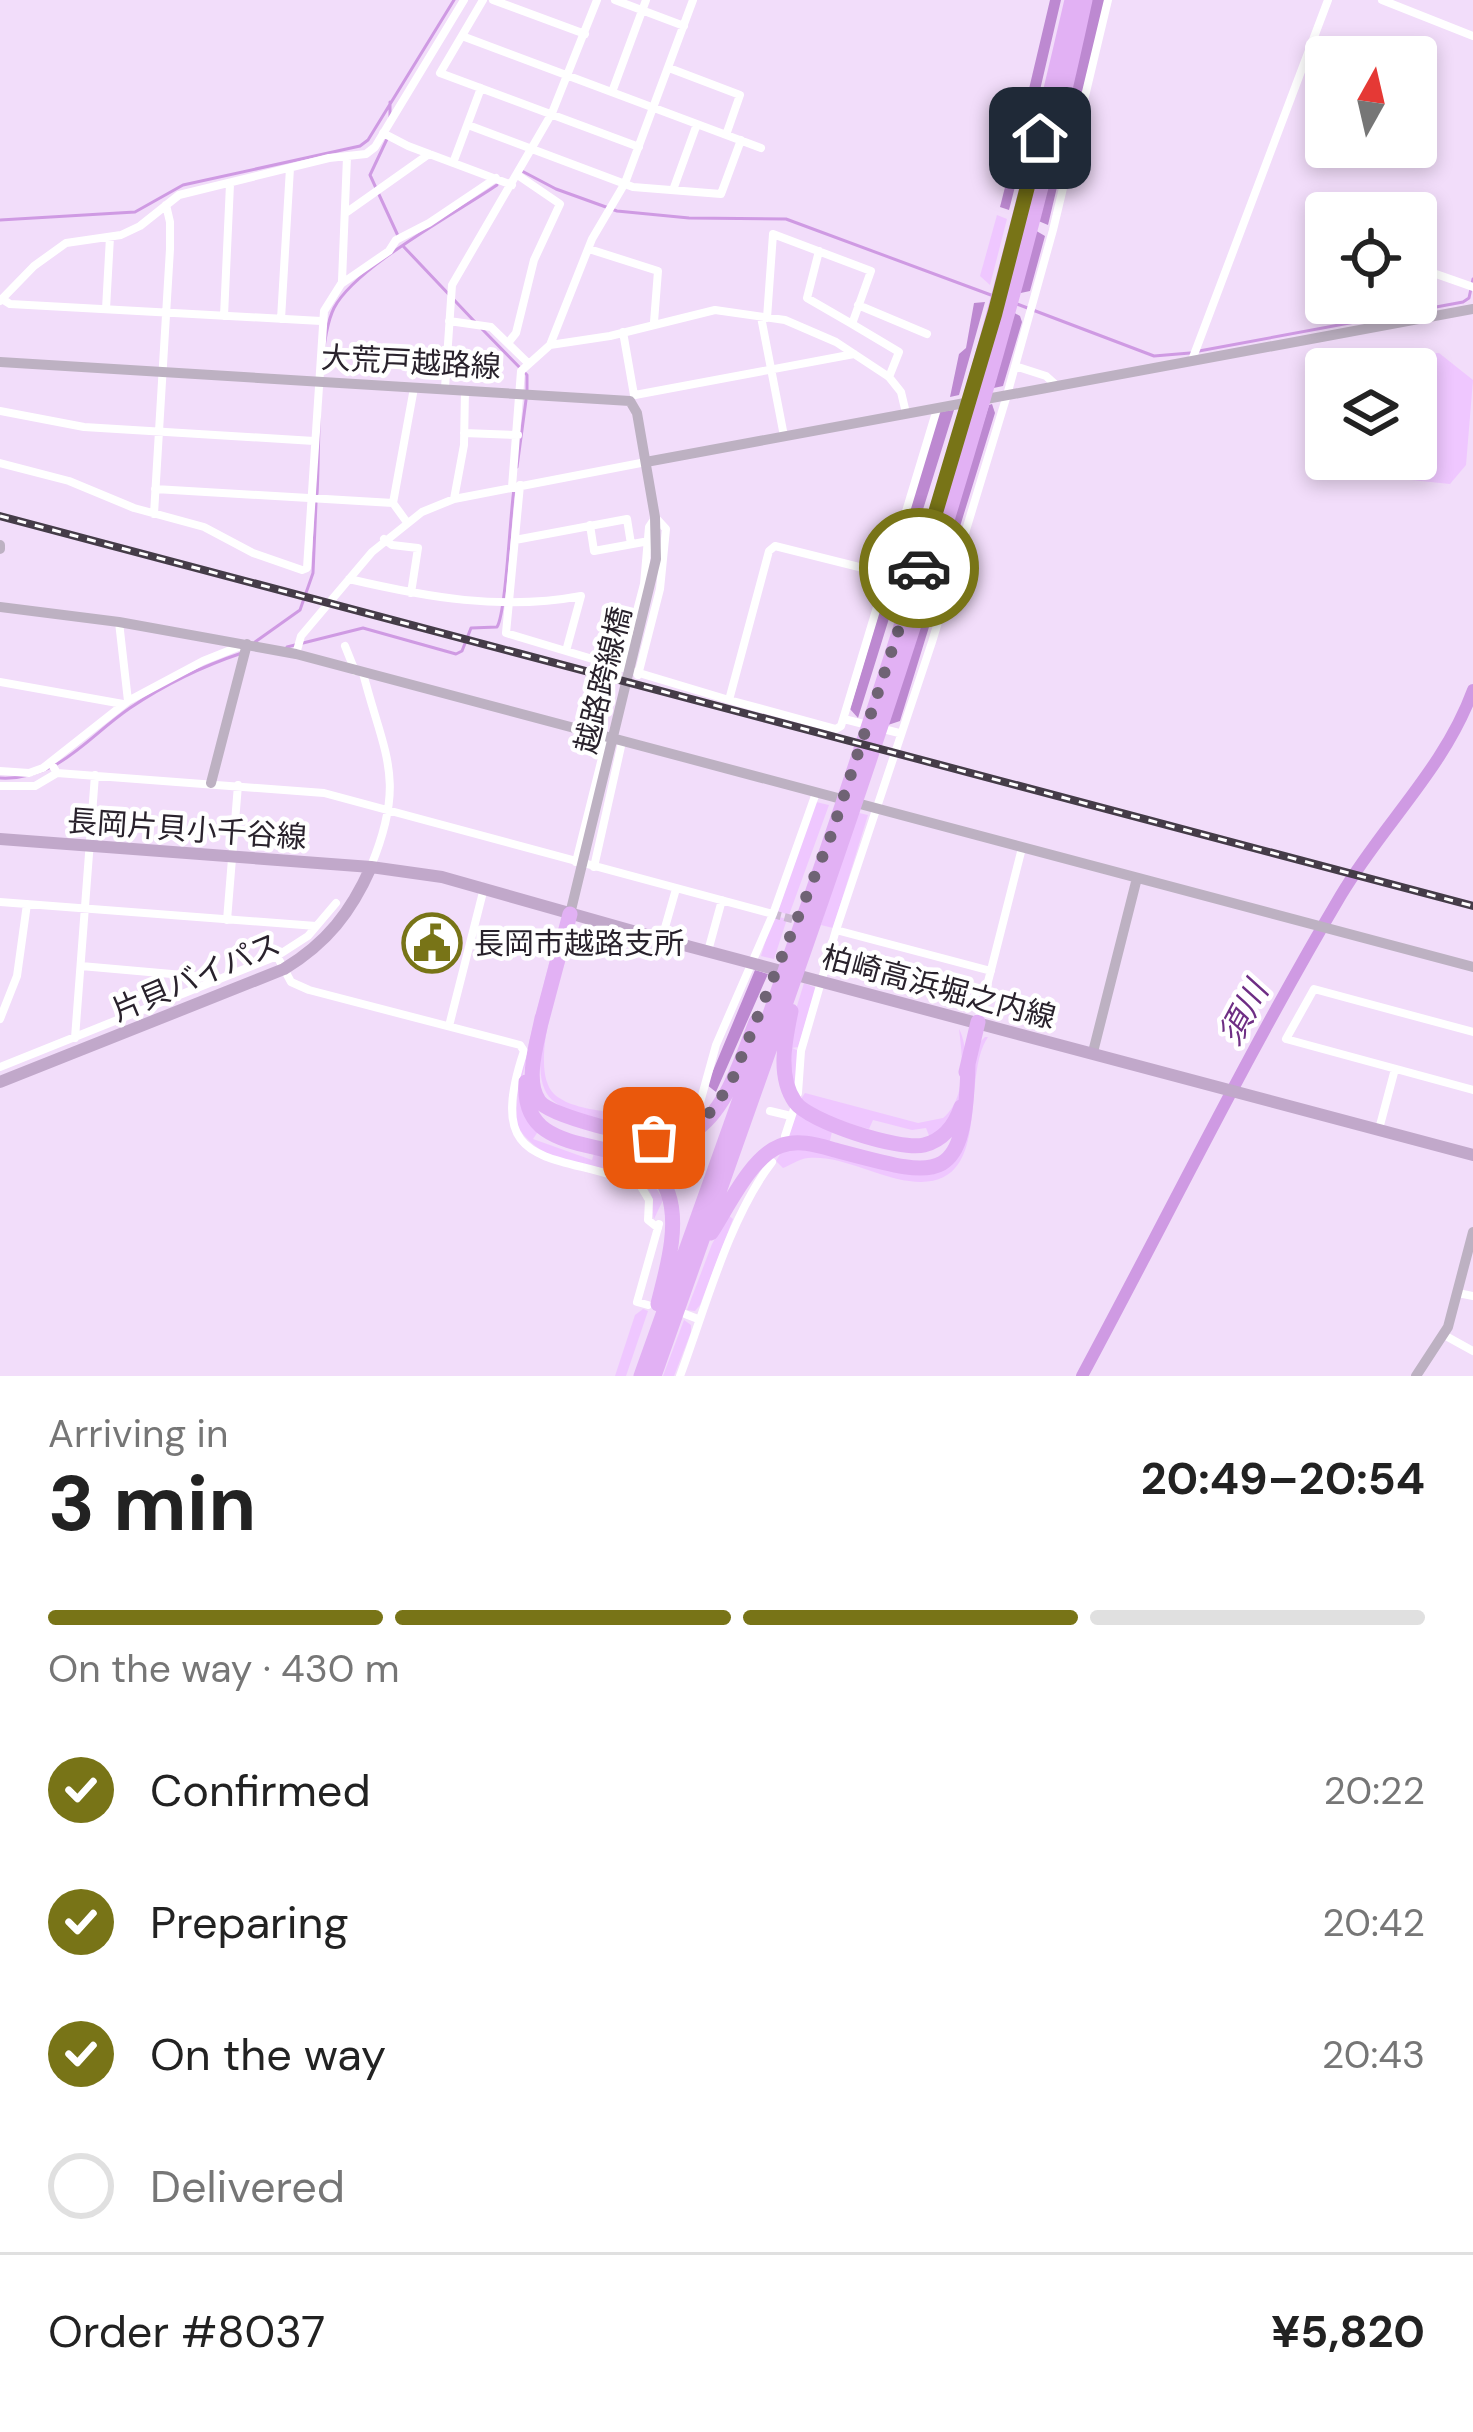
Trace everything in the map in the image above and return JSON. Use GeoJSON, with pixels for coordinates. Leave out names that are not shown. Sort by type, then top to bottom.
{"type":"FeatureCollection","features":[{"type":"Feature","properties":{"kind":"highway"},"geometry":{"type":"LineString","coordinates":[[1009,282],[1072,0]]}},
{"type":"Feature","properties":{"kind":"highway"},"geometry":{"type":"LineString","coordinates":[[638,1376],[836,859],[845,813],[980,388],[1085,0]]}},
{"type":"Feature","properties":{"kind":"highway"},"geometry":{"type":"LineString","coordinates":[[657,1376],[830,838],[845,813]]}},
{"type":"Feature","properties":{"kind":"highway"},"geometry":{"type":"LineString","coordinates":[[570,914],[525,1087],[535,1121],[559,1137],[638,1160],[659,1176],[668,1193],[670,1250],[638,1376]]}},
{"type":"Feature","properties":{"kind":"highway"},"geometry":{"type":"LineString","coordinates":[[542,1018],[534,1075],[535,1093],[543,1106],[610,1127],[672,1138],[699,1127],[713,1110],[786,985]]}},
{"type":"Feature","properties":{"kind":"highway"},"geometry":{"type":"LineString","coordinates":[[786,985],[790,1014],[785,1071],[793,1099],[812,1117],[904,1145],[930,1143],[945,1134],[958,1115],[978,1022]]}},
{"type":"Feature","properties":{"kind":"highway"},"geometry":{"type":"LineString","coordinates":[[657,1376],[710,1234],[757,1161],[775,1148],[797,1142],[911,1170],[937,1166],[956,1149],[963,1131],[968,1064]]}},
{"type":"Feature","properties":{"kind":"main road"},"geometry":{"type":"LineString","coordinates":[[646,462],[1473,309]]}},
{"type":"Feature","properties":{"kind":"main road","name":"大荒戸越路線"},"geometry":{"type":"LineString","coordinates":[[0,362],[633,398]]}},
{"type":"Feature","properties":{"kind":"main road"},"geometry":{"type":"LineString","coordinates":[[633,398],[656,517]]}},
{"type":"Feature","properties":{"kind":"main road","name":"越路跨線橋"},"geometry":{"type":"LineString","coordinates":[[570,914],[651,586],[656,517]]}},
{"type":"Feature","properties":{"kind":"main road"},"geometry":{"type":"LineString","coordinates":[[0,607],[119,622],[296,654],[1473,968]]}},
{"type":"Feature","properties":{"kind":"main road"},"geometry":{"type":"LineString","coordinates":[[211,784],[252,645]]}},
{"type":"Feature","properties":{"kind":"main road","name":"長岡片貝小千谷線"},"geometry":{"type":"LineString","coordinates":[[0,839],[370,867]]}},
{"type":"Feature","properties":{"kind":"main road","name":"柏崎高浜堀之内線"},"geometry":{"type":"LineString","coordinates":[[370,867],[424,873],[484,888],[1378,1129]]}},
{"type":"Feature","properties":{"kind":"main road","name":"片貝バイパス"},"geometry":{"type":"LineString","coordinates":[[0,1082],[316,948],[342,921],[370,867]]}},
{"type":"Feature","properties":{"kind":"main road"},"geometry":{"type":"LineString","coordinates":[[1093,1052],[1137,878]]}},
{"type":"Feature","properties":{"kind":"main road"},"geometry":{"type":"LineString","coordinates":[[1378,1129],[1473,1155]]}},
{"type":"Feature","properties":{"kind":"main road"},"geometry":{"type":"LineString","coordinates":[[1416,1376],[1444,1335],[1473,1232]]}},
{"type":"Feature","properties":{"kind":"street"},"geometry":{"type":"LineString","coordinates":[[321,321],[1,300],[20,278],[66,243],[110,237],[140,226],[179,195],[370,152],[464,0]]}},
{"type":"Feature","properties":{"kind":"street"},"geometry":{"type":"LineString","coordinates":[[483,0],[440,73],[639,147]]}},
{"type":"Feature","properties":{"kind":"street"},"geometry":{"type":"LineString","coordinates":[[493,0],[585,34]]}},
{"type":"Feature","properties":{"kind":"street"},"geometry":{"type":"LineString","coordinates":[[445,388],[452,285],[552,113],[597,0]]}},
{"type":"Feature","properties":{"kind":"street"},"geometry":{"type":"LineString","coordinates":[[615,0],[644,5],[684,26]]}},
{"type":"Feature","properties":{"kind":"street"},"geometry":{"type":"LineString","coordinates":[[693,0],[625,183],[590,249],[550,345],[521,371],[506,633],[836,729],[844,719],[938,408]]}},
{"type":"Feature","properties":{"kind":"street"},"geometry":{"type":"LineString","coordinates":[[798,1094],[801,1051],[836,930],[932,643],[1015,366],[1108,0]]}},
{"type":"Feature","properties":{"kind":"street"},"geometry":{"type":"LineString","coordinates":[[1192,360],[1328,0]]}},
{"type":"Feature","properties":{"kind":"street"},"geometry":{"type":"LineString","coordinates":[[1382,0],[1473,36]]}},
{"type":"Feature","properties":{"kind":"street"},"geometry":{"type":"LineString","coordinates":[[612,92],[644,5]]}},
{"type":"Feature","properties":{"kind":"street"},"geometry":{"type":"LineString","coordinates":[[462,36],[760,148]]}},
{"type":"Feature","properties":{"kind":"street"},"geometry":{"type":"LineString","coordinates":[[669,68],[740,95],[726,135]]}},
{"type":"Feature","properties":{"kind":"street"},"geometry":{"type":"LineString","coordinates":[[453,164],[481,88]]}},
{"type":"Feature","properties":{"kind":"street"},"geometry":{"type":"LineString","coordinates":[[673,190],[697,124]]}},
{"type":"Feature","properties":{"kind":"street"},"geometry":{"type":"LineString","coordinates":[[468,125],[625,183],[721,194],[741,140]]}},
{"type":"Feature","properties":{"kind":"street"},"geometry":{"type":"LineString","coordinates":[[383,133],[453,164],[516,181],[560,203],[534,260],[516,334],[508,344]]}},
{"type":"Feature","properties":{"kind":"street"},"geometry":{"type":"LineString","coordinates":[[346,213],[429,154]]}},
{"type":"Feature","properties":{"kind":"street"},"geometry":{"type":"LineString","coordinates":[[0,463],[204,527],[253,553],[302,570],[308,564],[321,321],[341,284],[347,157]]}},
{"type":"Feature","properties":{"kind":"street"},"geometry":{"type":"LineString","coordinates":[[281,319],[290,168]]}},
{"type":"Feature","properties":{"kind":"street"},"geometry":{"type":"LineString","coordinates":[[341,284],[389,251],[396,240],[429,224],[496,178]]}},
{"type":"Feature","properties":{"kind":"street"},"geometry":{"type":"LineString","coordinates":[[224,316],[230,184]]}},
{"type":"Feature","properties":{"kind":"street"},"geometry":{"type":"LineString","coordinates":[[154,514],[170,222],[166,205]]}},
{"type":"Feature","properties":{"kind":"street"},"geometry":{"type":"LineString","coordinates":[[784,436],[764,317],[773,233],[871,271],[852,324]]}},
{"type":"Feature","properties":{"kind":"street"},"geometry":{"type":"LineString","coordinates":[[106,309],[110,237]]}},
{"type":"Feature","properties":{"kind":"street"},"geometry":{"type":"LineString","coordinates":[[590,249],[658,272],[655,322]]}},
{"type":"Feature","properties":{"kind":"street"},"geometry":{"type":"LineString","coordinates":[[819,251],[807,298],[898,352],[890,376]]}},
{"type":"Feature","properties":{"kind":"street"},"geometry":{"type":"LineString","coordinates":[[1437,274],[1473,286]]}},
{"type":"Feature","properties":{"kind":"street"},"geometry":{"type":"LineString","coordinates":[[858,305],[926,334]]}},
{"type":"Feature","properties":{"kind":"street"},"geometry":{"type":"LineString","coordinates":[[550,345],[722,310],[764,317],[800,325],[890,376],[901,392],[906,413]]}},
{"type":"Feature","properties":{"kind":"street"},"geometry":{"type":"LineString","coordinates":[[448,321],[484,324],[528,363]]}},
{"type":"Feature","properties":{"kind":"street"},"geometry":{"type":"LineString","coordinates":[[623,332],[633,398],[855,354]]}},
{"type":"Feature","properties":{"kind":"street"},"geometry":{"type":"LineString","coordinates":[[1015,366],[1046,376],[1056,385]]}},
{"type":"Feature","properties":{"kind":"street"},"geometry":{"type":"LineString","coordinates":[[406,521],[393,502],[414,386]]}},
{"type":"Feature","properties":{"kind":"street"},"geometry":{"type":"LineString","coordinates":[[454,499],[465,388]]}},
{"type":"Feature","properties":{"kind":"street"},"geometry":{"type":"LineString","coordinates":[[0,410],[84,428],[314,441]]}},
{"type":"Feature","properties":{"kind":"street"},"geometry":{"type":"LineString","coordinates":[[464,433],[518,435]]}},
{"type":"Feature","properties":{"kind":"street"},"geometry":{"type":"LineString","coordinates":[[296,654],[302,635],[406,521],[454,499],[646,462]]}},
{"type":"Feature","properties":{"kind":"street"},"geometry":{"type":"LineString","coordinates":[[155,490],[393,502]]}},
{"type":"Feature","properties":{"kind":"street"},"geometry":{"type":"LineString","coordinates":[[622,668],[644,584],[649,527],[656,517],[666,529],[663,574],[638,675]]}},
{"type":"Feature","properties":{"kind":"street"},"geometry":{"type":"LineString","coordinates":[[514,540],[627,519],[631,544]]}},
{"type":"Feature","properties":{"kind":"street"},"geometry":{"type":"LineString","coordinates":[[590,525],[594,551],[649,541]]}},
{"type":"Feature","properties":{"kind":"street"},"geometry":{"type":"LineString","coordinates":[[385,539],[418,548],[411,593]]}},
{"type":"Feature","properties":{"kind":"street"},"geometry":{"type":"LineString","coordinates":[[729,700],[769,551],[775,546],[887,574]]}},
{"type":"Feature","properties":{"kind":"street"},"geometry":{"type":"LineString","coordinates":[[349,579],[411,593],[508,605],[581,596],[566,652]]}},
{"type":"Feature","properties":{"kind":"street"},"geometry":{"type":"LineString","coordinates":[[119,622],[126,703]]}},
{"type":"Feature","properties":{"kind":"street"},"geometry":{"type":"LineString","coordinates":[[0,786],[34,787],[126,703],[203,661],[252,645]]}},
{"type":"Feature","properties":{"kind":"street"},"geometry":{"type":"LineString","coordinates":[[345,646],[389,753],[389,811],[370,867]]}},
{"type":"Feature","properties":{"kind":"street"},"geometry":{"type":"LineString","coordinates":[[0,682],[126,703]]}},
{"type":"Feature","properties":{"kind":"street"},"geometry":{"type":"LineString","coordinates":[[844,719],[899,733]]}},
{"type":"Feature","properties":{"kind":"street"},"geometry":{"type":"LineString","coordinates":[[584,865],[607,738]]}},
{"type":"Feature","properties":{"kind":"street"},"geometry":{"type":"LineString","coordinates":[[584,865],[622,742]]}},
{"type":"Feature","properties":{"kind":"street"},"geometry":{"type":"LineString","coordinates":[[0,772],[54,768],[310,790],[772,914]]}},
{"type":"Feature","properties":{"kind":"street"},"geometry":{"type":"LineString","coordinates":[[75,1037],[95,775]]}},
{"type":"Feature","properties":{"kind":"street"},"geometry":{"type":"LineString","coordinates":[[227,920],[238,785]]}},
{"type":"Feature","properties":{"kind":"street"},"geometry":{"type":"LineString","coordinates":[[696,1117],[707,1095],[716,1046],[753,963],[816,793]]}},
{"type":"Feature","properties":{"kind":"street"},"geometry":{"type":"LineString","coordinates":[[978,1022],[1022,848]]}},
{"type":"Feature","properties":{"kind":"street"},"geometry":{"type":"LineString","coordinates":[[449,1026],[484,888]]}},
{"type":"Feature","properties":{"kind":"street"},"geometry":{"type":"LineString","coordinates":[[662,939],[676,889]]}},
{"type":"Feature","properties":{"kind":"street"},"geometry":{"type":"LineString","coordinates":[[708,951],[722,900]]}},
{"type":"Feature","properties":{"kind":"street"},"geometry":{"type":"LineString","coordinates":[[0,902],[317,926]]}},
{"type":"Feature","properties":{"kind":"street"},"geometry":{"type":"LineString","coordinates":[[0,1067],[224,978],[281,963],[336,903]]}},
{"type":"Feature","properties":{"kind":"street"},"geometry":{"type":"LineString","coordinates":[[0,1019],[17,976],[27,904]]}},
{"type":"Feature","properties":{"kind":"street"},"geometry":{"type":"LineString","coordinates":[[836,930],[991,971]]}},
{"type":"Feature","properties":{"kind":"street"},"geometry":{"type":"LineString","coordinates":[[281,963],[291,982],[310,990],[520,1045],[524,1051],[510,1100],[511,1117],[523,1142],[545,1158],[640,1185],[649,1200],[648,1220],[659,1226],[637,1302],[648,1305]]}},
{"type":"Feature","properties":{"kind":"street"},"geometry":{"type":"LineString","coordinates":[[81,966],[224,978]]}},
{"type":"Feature","properties":{"kind":"street"},"geometry":{"type":"LineString","coordinates":[[1473,1032],[1310,991],[1286,1039],[1473,1090]]}},
{"type":"Feature","properties":{"kind":"street"},"geometry":{"type":"LineString","coordinates":[[1378,1129],[1395,1069]]}},
{"type":"Feature","properties":{"kind":"street"},"geometry":{"type":"LineString","coordinates":[[770,1111],[792,1113],[785,1136]]}},
{"type":"Feature","properties":{"kind":"street"},"geometry":{"type":"LineString","coordinates":[[671,1186],[689,1138]]}},
{"type":"Feature","properties":{"kind":"street"},"geometry":{"type":"LineString","coordinates":[[680,1376],[698,1319],[752,1190],[772,1162]]}},
{"type":"Feature","properties":{"kind":"street"},"geometry":{"type":"LineString","coordinates":[[1458,1293],[1473,1296]]}},
{"type":"Feature","properties":{"kind":"street"},"geometry":{"type":"LineString","coordinates":[[685,1315],[698,1319]]}},
{"type":"Feature","properties":{"kind":"street"},"geometry":{"type":"LineString","coordinates":[[1444,1335],[1473,1351]]}},
{"type":"Feature","properties":{"kind":"shaded area"},"geometry":{"type":"Polygon","coordinates":[[[1050,0],[1061,0],[1037,103],[1028,93],[1050,0]]]}},
{"type":"Feature","properties":{"kind":"shaded area"},"geometry":{"type":"Polygon","coordinates":[[[1089,0],[1105,0],[1078,111],[1073,115],[1063,111],[1089,0]]]}},
{"type":"Feature","properties":{"kind":"shaded area"},"geometry":{"type":"Polygon","coordinates":[[[1035,109],[1009,210],[1000,207],[1024,112],[1035,109]]]}},
{"type":"Feature","properties":{"kind":"shaded area"},"geometry":{"type":"Polygon","coordinates":[[[1061,120],[1071,128],[1048,225],[1036,220],[1061,120]]]}},
{"type":"Feature","properties":{"kind":"shaded area"},"geometry":{"type":"Polygon","coordinates":[[[997,215],[1007,219],[990,285],[980,276],[997,215]]]}},
{"type":"Feature","properties":{"kind":"shaded area"},"geometry":{"type":"Polygon","coordinates":[[[1033,229],[1045,236],[1030,291],[1016,294],[1033,229]]]}},
{"type":"Feature","properties":{"kind":"shaded area"},"geometry":{"type":"Polygon","coordinates":[[[985,302],[959,395],[950,397],[974,303],[985,302]]]}},
{"type":"Feature","properties":{"kind":"shaded area"},"geometry":{"type":"Polygon","coordinates":[[[1011,311],[1022,322],[1003,386],[989,389],[1011,311]]]}},
{"type":"Feature","properties":{"kind":"shaded area"},"geometry":{"type":"Polygon","coordinates":[[[1437,353],[1473,380],[1466,465],[1450,484],[1411,480],[1437,480],[1437,353]]]}},
{"type":"Feature","properties":{"kind":"shaded area"},"geometry":{"type":"Polygon","coordinates":[[[989,405],[995,413],[900,721],[888,725],[989,405]]]}},
{"type":"Feature","properties":{"kind":"shaded area"},"geometry":{"type":"Polygon","coordinates":[[[954,410],[858,718],[850,709],[939,412],[954,410]]]}},
{"type":"Feature","properties":{"kind":"shaded area"},"geometry":{"type":"Polygon","coordinates":[[[816,802],[829,805],[789,915],[778,911],[816,802]]]}},
{"type":"Feature","properties":{"kind":"shaded area"},"geometry":{"type":"Polygon","coordinates":[[[855,812],[868,815],[833,928],[821,925],[855,812]]]}},
{"type":"Feature","properties":{"kind":"shaded area"},"geometry":{"type":"Polygon","coordinates":[[[787,919],[774,959],[761,956],[772,920],[787,919]]]}},
{"type":"Feature","properties":{"kind":"shaded area"},"geometry":{"type":"Polygon","coordinates":[[[558,928],[522,1078],[539,1130],[533,1139],[592,1160],[595,1150],[645,1169],[663,1200],[654,1219],[650,1192],[641,1182],[548,1154],[516,1124],[518,1086],[558,928]]]}},
{"type":"Feature","properties":{"kind":"shaded area"},"geometry":{"type":"Polygon","coordinates":[[[576,932],[550,1014],[546,1080],[554,1094],[579,1106],[639,1119],[669,1120],[690,1114],[686,1127],[645,1130],[584,1115],[557,1104],[543,1086],[541,1046],[546,1023],[570,939],[576,932]]]}},
{"type":"Feature","properties":{"kind":"shaded area"},"geometry":{"type":"Polygon","coordinates":[[[755,970],[768,974],[716,1092],[707,1085],[755,970]]]}},
{"type":"Feature","properties":{"kind":"shaded area"},"geometry":{"type":"Polygon","coordinates":[[[804,983],[816,988],[798,1047],[792,1048],[799,1051],[794,1089],[790,1082],[793,1019],[804,983]]]}},
{"type":"Feature","properties":{"kind":"shaded area"},"geometry":{"type":"Polygon","coordinates":[[[959,1029],[965,1061],[960,1097],[950,1120],[930,1138],[926,1128],[912,1130],[873,1120],[869,1129],[850,1124],[801,1099],[805,1093],[918,1123],[943,1118],[960,1087],[959,1029]]]}},
{"type":"Feature","properties":{"kind":"shaded area"},"geometry":{"type":"Polygon","coordinates":[[[985,1037],[965,1152],[954,1169],[936,1180],[909,1181],[821,1158],[783,1168],[776,1161],[784,1148],[945,1164],[978,1044],[985,1037]]]}},
{"type":"Feature","properties":{"kind":"shaded area"},"geometry":{"type":"Polygon","coordinates":[[[796,1109],[833,1127],[829,1145],[789,1136],[796,1109]]]}},
{"type":"Feature","properties":{"kind":"shaded area"},"geometry":{"type":"Polygon","coordinates":[[[639,1138],[682,1140],[669,1184],[634,1154],[639,1138]]]}},
{"type":"Feature","properties":{"kind":"shaded area"},"geometry":{"type":"Polygon","coordinates":[[[728,1215],[733,1219],[700,1305],[695,1311],[687,1310],[712,1244],[728,1215]]]}},
{"type":"Feature","properties":{"kind":"shaded area"},"geometry":{"type":"Polygon","coordinates":[[[648,1311],[626,1376],[615,1376],[635,1315],[648,1311]]]}},
{"type":"Feature","properties":{"kind":"shaded area"},"geometry":{"type":"Polygon","coordinates":[[[684,1320],[691,1332],[674,1376],[663,1376],[684,1320]]]}},
{"type":"Feature","properties":{"kind":"waterway"},"geometry":{"type":"LineString","coordinates":[[0,220],[135,212],[183,185],[360,146],[454,0]]}},
{"type":"Feature","properties":{"kind":"waterway"},"geometry":{"type":"LineString","coordinates":[[390,102],[390,117]]}},
{"type":"Feature","properties":{"kind":"waterway"},"geometry":{"type":"LineString","coordinates":[[387,139],[370,175],[399,238]]}},
{"type":"Feature","properties":{"kind":"waterway"},"geometry":{"type":"LineString","coordinates":[[520,170],[617,211],[786,219],[991,295]]}},
{"type":"Feature","properties":{"kind":"waterway"},"geometry":{"type":"LineString","coordinates":[[317,494],[324,346],[334,308],[384,258],[497,185]]}},
{"type":"Feature","properties":{"kind":"waterway"},"geometry":{"type":"LineString","coordinates":[[403,246],[475,322]]}},
{"type":"Feature","properties":{"kind":"waterway"},"geometry":{"type":"LineString","coordinates":[[1199,351],[1463,302],[1469,298],[1473,279]]}},
{"type":"Feature","properties":{"kind":"waterway"},"geometry":{"type":"LineString","coordinates":[[1017,304],[1154,356],[1190,353]]}},
{"type":"Feature","properties":{"kind":"waterway"},"geometry":{"type":"LineString","coordinates":[[482,329],[527,375],[527,390]]}},
{"type":"Feature","properties":{"kind":"waterway"},"geometry":{"type":"LineString","coordinates":[[517,467],[526,400]]}},
{"type":"Feature","properties":{"kind":"waterway"},"geometry":{"type":"LineString","coordinates":[[287,647],[363,628],[456,654],[462,651],[471,628],[497,627],[514,489]]}},
{"type":"Feature","properties":{"kind":"waterway"},"geometry":{"type":"LineString","coordinates":[[255,642],[300,610],[313,573],[316,503]]}},
{"type":"Feature","properties":{"kind":"waterway"},"geometry":{"type":"LineString","coordinates":[[0,778],[39,773],[55,765],[156,692],[242,653]]}},
{"type":"Feature","properties":{"kind":"waterway","name":"須川"},"geometry":{"type":"LineString","coordinates":[[1082,1376],[1307,954],[1358,869],[1430,771],[1473,690]]}},
{"type":"Feature","properties":{"kind":"tunnel"},"geometry":{"type":"LineString","coordinates":[[773,914],[800,921]]}},
{"type":"Feature","properties":{"kind":"railway"},"geometry":{"type":"LineString","coordinates":[[0,516],[1473,906]]}},
{"type":"Feature","properties":{"kind":"way so far"},"geometry":{"type":"LineString","coordinates":[[654,1138],[680,1136],[699,1127],[730,1085],[830,838],[919,568]]}},
{"type":"Feature","properties":{"kind":"place","name":"長岡市越路支所"},"geometry":{"type":"Point","coordinates":[432,943]}},
{"type":"Feature","properties":{"kind":"route"},"geometry":{"type":"LineString","coordinates":[[919,568],[995,313],[1040,138]]}}]}
